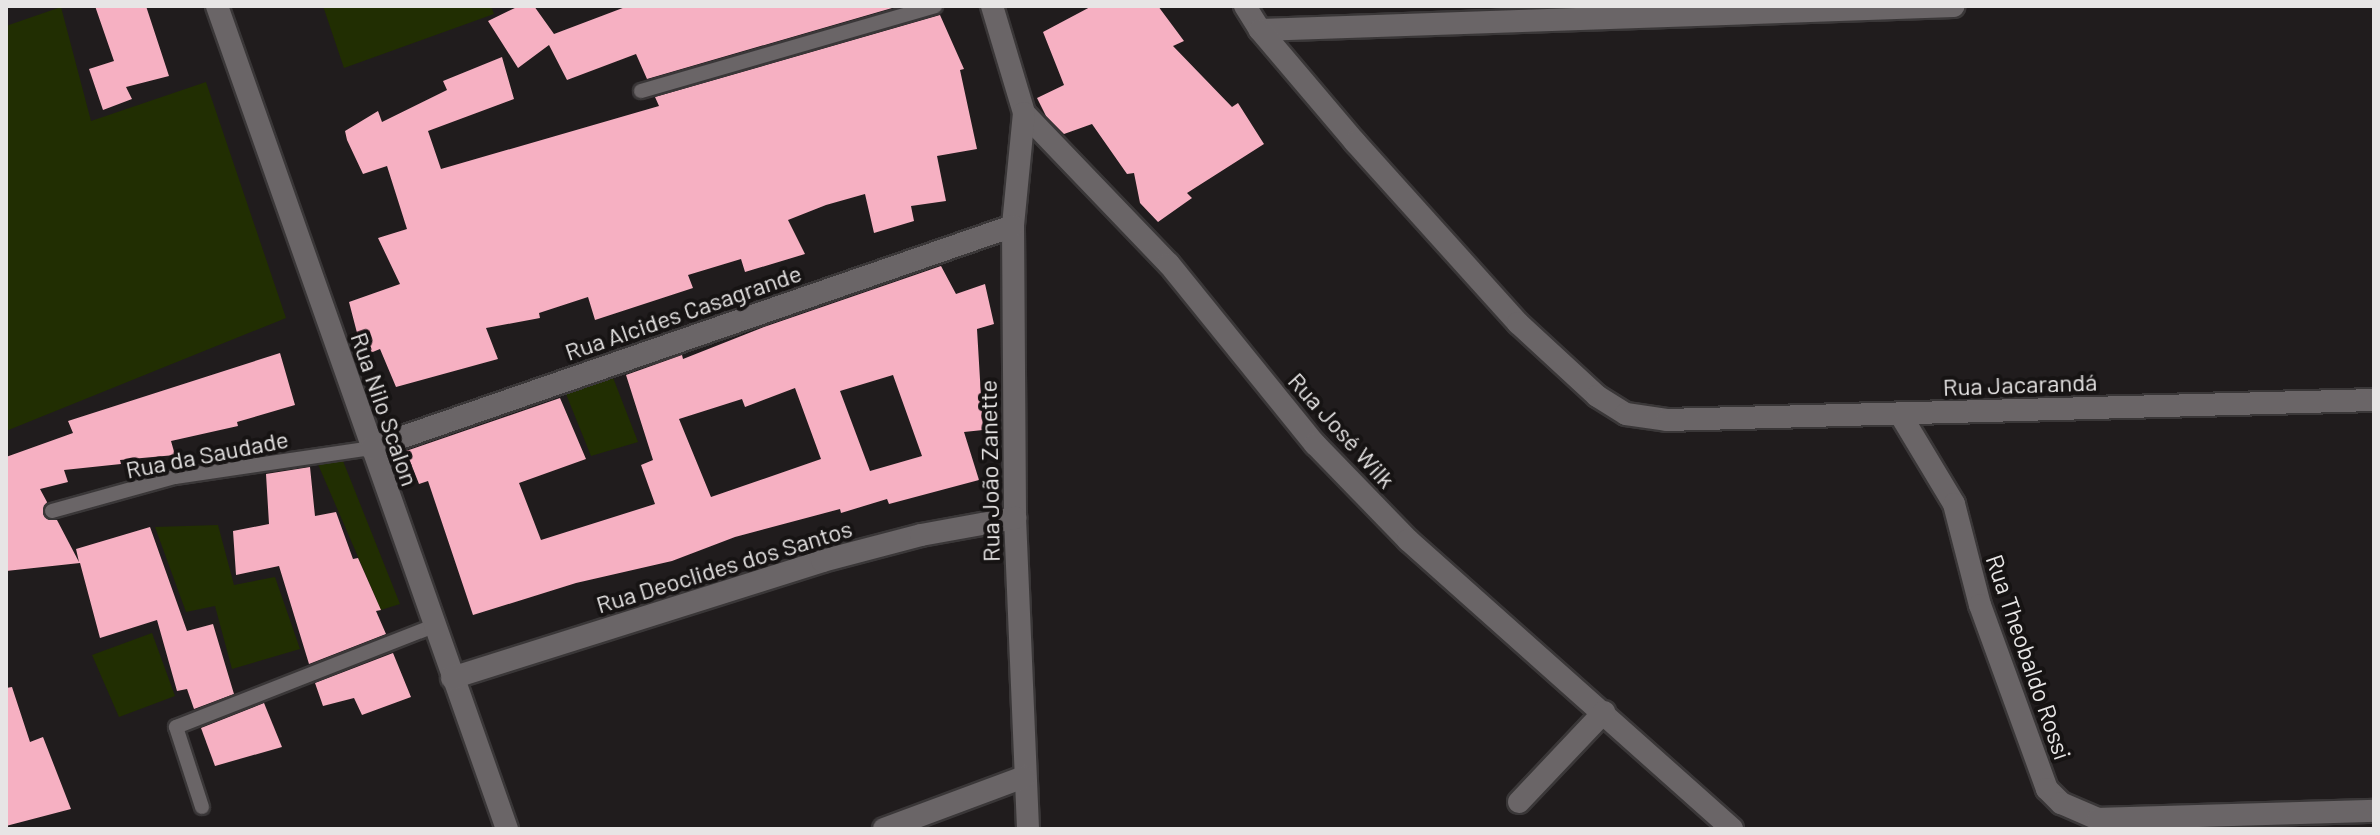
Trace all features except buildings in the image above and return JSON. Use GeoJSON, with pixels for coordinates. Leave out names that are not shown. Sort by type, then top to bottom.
{"type":"FeatureCollection","features":[{"type":"Feature","properties":{"kind":"street","name":"Rua Nilo Scalon"},"geometry":{"type":"LineString","coordinates":[[217,6],[507,829]]}},
{"type":"Feature","properties":{"kind":"street","name":"Rua José Wilk"},"geometry":{"type":"LineString","coordinates":[[992,6],[1024,113],[1169,264],[1315,444],[1408,540],[1732,829]]}},
{"type":"Feature","properties":{"kind":"street","name":"Rua Jacarandá"},"geometry":{"type":"LineString","coordinates":[[1245,6],[1260,30],[1355,142],[1518,323],[1597,396],[1626,414],[1667,420],[2374,400]]}},
{"type":"Feature","properties":{"kind":"street"},"geometry":{"type":"LineString","coordinates":[[1260,30],[1687,10],[1954,6]]}},
{"type":"Feature","properties":{"kind":"street","name":"Rua João Zanette"},"geometry":{"type":"LineString","coordinates":[[1024,113],[1013,226],[1015,518],[1028,829]]}},
{"type":"Feature","properties":{"kind":"street","name":"Rua Alcides Casagrande"},"geometry":{"type":"LineString","coordinates":[[371,448],[1013,226]]}},
{"type":"Feature","properties":{"kind":"street","name":"Rua Theobaldo Rossi"},"geometry":{"type":"LineString","coordinates":[[1900,414],[1954,504],[1985,619],[2047,789],[2061,803],[2098,819],[2374,811]]}},
{"type":"Feature","properties":{"kind":"street","name":"Rua Deoclides dos Santos"},"geometry":{"type":"LineString","coordinates":[[452,678],[822,561],[921,535],[1015,518]]}},
{"type":"Feature","properties":{"kind":"street"},"geometry":{"type":"LineString","coordinates":[[1519,802],[1604,712]]}},
{"type":"Feature","properties":{"kind":"street"},"geometry":{"type":"LineString","coordinates":[[884,829],[1024,777]]}},
{"type":"Feature","properties":{"kind":"lane"},"geometry":{"type":"LineString","coordinates":[[641,91],[935,6]]}},
{"type":"Feature","properties":{"kind":"lane","name":"Rua da Saudade"},"geometry":{"type":"LineString","coordinates":[[52,511],[175,477],[371,448]]}},
{"type":"Feature","properties":{"kind":"lane"},"geometry":{"type":"LineString","coordinates":[[202,807],[176,727],[434,626]]}},
{"type":"Feature","properties":{"kind":"green space"},"geometry":{"type":"Polygon","coordinates":[[[323,6],[491,6],[494,14],[344,68],[323,6]]]}},
{"type":"Feature","properties":{"kind":"green space"},"geometry":{"type":"Polygon","coordinates":[[[61,7],[91,121],[206,82],[286,318],[6,431],[6,26],[61,7]]]}},
{"type":"Feature","properties":{"kind":"green space"},"geometry":{"type":"Polygon","coordinates":[[[612,375],[638,442],[591,456],[566,394],[612,375]]]}},
{"type":"Feature","properties":{"kind":"green space"},"geometry":{"type":"Polygon","coordinates":[[[341,456],[400,604],[381,610],[317,462],[341,456]]]}},
{"type":"Feature","properties":{"kind":"green space"},"geometry":{"type":"Polygon","coordinates":[[[218,525],[234,585],[275,577],[300,649],[232,669],[215,606],[186,612],[155,527],[218,525]]]}},
{"type":"Feature","properties":{"kind":"green space"},"geometry":{"type":"Polygon","coordinates":[[[152,633],[175,696],[119,717],[92,655],[152,633]]]}}]}
